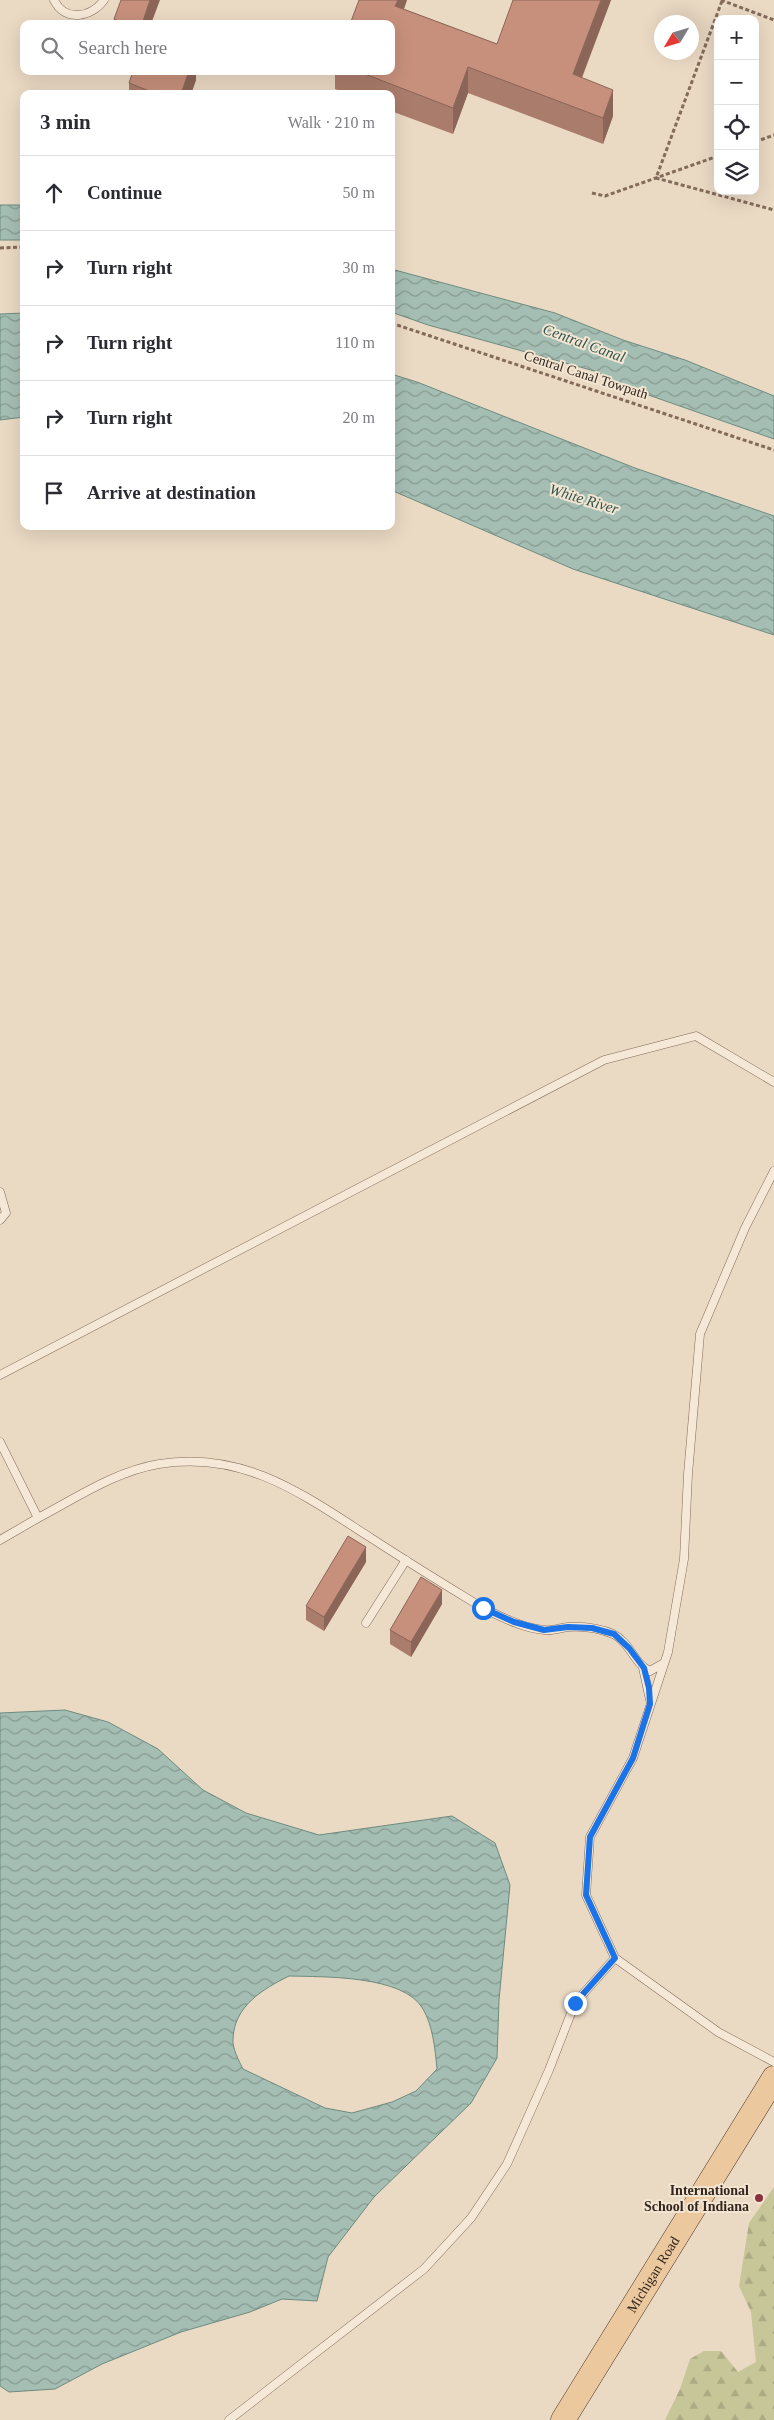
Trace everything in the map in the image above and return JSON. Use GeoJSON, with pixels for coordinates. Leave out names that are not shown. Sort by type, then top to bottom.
{"type":"FeatureCollection","features":[{"type":"Feature","properties":{"kind":"main road","name":"Michigan Road"},"geometry":{"type":"LineString","coordinates":[[563,2420],[774,2078]]}},
{"type":"Feature","properties":{"kind":"lane"},"geometry":{"type":"LineString","coordinates":[[54,0],[64,11],[80,16],[90,14],[104,0]]}},
{"type":"Feature","properties":{"kind":"lane"},"geometry":{"type":"LineString","coordinates":[[0,1375],[604,1060],[696,1036],[774,1082]]}},
{"type":"Feature","properties":{"kind":"lane"},"geometry":{"type":"LineString","coordinates":[[774,1171],[744,1228],[700,1334],[688,1474],[684,1559],[664,1663],[633,1758],[590,1837],[586,1895],[615,1958],[718,2032],[774,2062]]}},
{"type":"Feature","properties":{"kind":"lane"},"geometry":{"type":"LineString","coordinates":[[0,1192],[6,1213],[0,1220]]}},
{"type":"Feature","properties":{"kind":"lane"},"geometry":{"type":"LineString","coordinates":[[0,1442],[38,1518]]}},
{"type":"Feature","properties":{"kind":"lane"},"geometry":{"type":"LineString","coordinates":[[0,1540],[38,1518],[128,1472],[159,1464],[195,1462],[230,1465],[293,1488],[483,1608],[514,1622],[544,1630],[568,1627],[592,1628],[614,1634],[629,1648],[644,1668],[649,1688],[650,1704]]}},
{"type":"Feature","properties":{"kind":"lane"},"geometry":{"type":"LineString","coordinates":[[366,1622],[406,1560]]}},
{"type":"Feature","properties":{"kind":"lane"},"geometry":{"type":"LineString","coordinates":[[644,1668],[650,1671],[664,1663]]}},
{"type":"Feature","properties":{"kind":"lane"},"geometry":{"type":"LineString","coordinates":[[229,2420],[424,2269],[471,2218],[507,2164],[549,2070],[575,2003],[615,1958]]}},
{"type":"Feature","properties":{"kind":"path"},"geometry":{"type":"LineString","coordinates":[[656,178],[721,0],[774,20]]}},
{"type":"Feature","properties":{"kind":"path"},"geometry":{"type":"LineString","coordinates":[[759,141],[774,135]]}},
{"type":"Feature","properties":{"kind":"path"},"geometry":{"type":"LineString","coordinates":[[592,193],[605,196],[714,157]]}},
{"type":"Feature","properties":{"kind":"path"},"geometry":{"type":"LineString","coordinates":[[656,178],[774,210]]}},
{"type":"Feature","properties":{"kind":"path"},"geometry":{"type":"LineString","coordinates":[[0,248],[20,247]]}},
{"type":"Feature","properties":{"kind":"path","name":"Central Canal Towpath"},"geometry":{"type":"LineString","coordinates":[[395,324],[774,450]]}},
{"type":"Feature","properties":{"kind":"green space"},"geometry":{"type":"Polygon","coordinates":[[[774,2187],[774,2420],[665,2420],[680,2389],[690,2359],[704,2351],[721,2351],[738,2372],[756,2362],[751,2312],[739,2286],[749,2223],[774,2187]]]}},
{"type":"Feature","properties":{"kind":"water"},"geometry":{"type":"Polygon","coordinates":[[[0,205],[20,205],[20,240],[0,240],[0,205]]]}},
{"type":"Feature","properties":{"kind":"water","name":"Central Canal"},"geometry":{"type":"Polygon","coordinates":[[[395,270],[555,313],[623,340],[685,360],[774,396],[774,439],[617,384],[598,372],[428,325],[395,313],[395,270]]]}},
{"type":"Feature","properties":{"kind":"water"},"geometry":{"type":"Polygon","coordinates":[[[20,313],[20,418],[0,420],[0,314],[20,313]]]}},
{"type":"Feature","properties":{"kind":"water","name":"White River"},"geometry":{"type":"Polygon","coordinates":[[[395,375],[417,382],[635,468],[774,516],[774,635],[573,569],[395,492],[395,375]]]}},
{"type":"Feature","properties":{"kind":"water"},"geometry":{"type":"Polygon","coordinates":[[[65,1710],[108,1722],[158,1749],[203,1790],[246,1813],[319,1835],[452,1816],[495,1843],[510,1885],[499,2000],[497,2058],[471,2103],[374,2197],[328,2257],[317,2301],[282,2299],[250,2312],[181,2332],[102,2364],[55,2389],[9,2392],[0,2386],[0,1713],[65,1710]],[[289,1976],[260,1993],[244,2008],[239,2017],[235,2027],[233,2043],[243,2069],[325,2108],[352,2113],[392,2102],[416,2091],[437,2069],[429,2023],[423,2009],[413,1998],[399,1990],[362,1980],[289,1976]]]}},
{"type":"Feature","properties":{"kind":"building"},"geometry":{"type":"Polygon","coordinates":[[[121,0],[150,0],[143,20],[114,19],[121,0]]]}},
{"type":"Feature","properties":{"kind":"building"},"geometry":{"type":"Polygon","coordinates":[[[359,0],[398,0],[395,6],[497,44],[513,0],[601,0],[573,74],[613,90],[603,118],[468,67],[453,108],[367,75],[395,75],[395,20],[352,20],[359,0]]]}},
{"type":"Feature","properties":{"kind":"building"},"geometry":{"type":"Polygon","coordinates":[[[132,75],[188,75],[182,90],[147,90],[129,83],[132,75]]]}},
{"type":"Feature","properties":{"kind":"building"},"geometry":{"type":"Polygon","coordinates":[[[348,1536],[366,1547],[324,1617],[306,1606],[348,1536]]]}},
{"type":"Feature","properties":{"kind":"building"},"geometry":{"type":"Polygon","coordinates":[[[421,1577],[442,1590],[411,1642],[390,1630],[421,1577]]]}},
{"type":"Feature","properties":{"kind":"place","name":"International School of Indiana"},"geometry":{"type":"Point","coordinates":[759,2198]}},
{"type":"Feature","properties":{"kind":"route"},"geometry":{"type":"LineString","coordinates":[[483,1608],[514,1622],[544,1630],[568,1627],[592,1628],[614,1634],[629,1648],[644,1668],[649,1688],[650,1704],[633,1758],[590,1837],[586,1895],[615,1958],[575,2003]]}}]}
